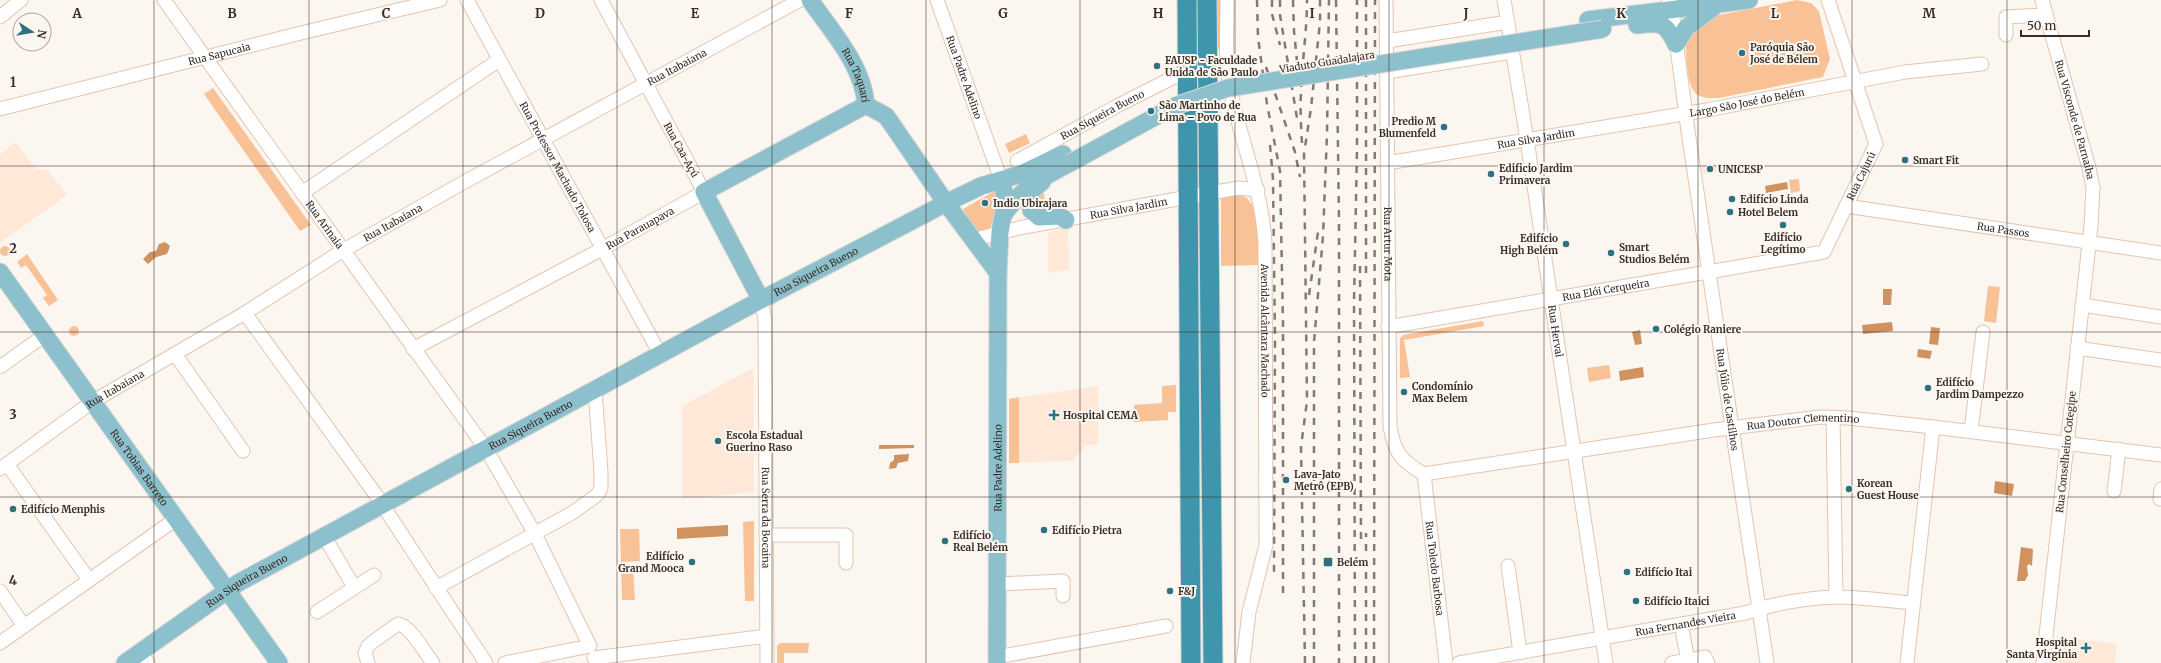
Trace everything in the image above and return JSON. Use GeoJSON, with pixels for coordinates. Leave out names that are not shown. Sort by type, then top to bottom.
{"type":"FeatureCollection","features":[{"type":"Feature","properties":{"kind":"highway"},"geometry":{"type":"LineString","coordinates":[[1188,0],[1191,663]]}},
{"type":"Feature","properties":{"kind":"highway"},"geometry":{"type":"LineString","coordinates":[[1207,0],[1210,193],[1213,663]]}},
{"type":"Feature","properties":{"kind":"main road","name":"Rua Taquari"},"geometry":{"type":"LineString","coordinates":[[810,0],[856,68],[864,90],[866,106],[886,116],[972,240],[998,274]]}},
{"type":"Feature","properties":{"kind":"main road"},"geometry":{"type":"LineString","coordinates":[[1635,20],[1654,0]]}},
{"type":"Feature","properties":{"kind":"main road"},"geometry":{"type":"LineString","coordinates":[[1671,5],[1716,6],[1749,0]]}},
{"type":"Feature","properties":{"kind":"main road","name":"Viaduto Guadalajara"},"geometry":{"type":"LineString","coordinates":[[981,186],[1066,159],[1175,106],[1228,88],[1635,20],[1671,5]]}},
{"type":"Feature","properties":{"kind":"main road"},"geometry":{"type":"LineString","coordinates":[[1676,44],[1686,28],[1716,6]]}},
{"type":"Feature","properties":{"kind":"main road","name":"Viaduto Guadalajara"},"geometry":{"type":"LineString","coordinates":[[1635,20],[1660,24]]}},
{"type":"Feature","properties":{"kind":"main road","name":"Largo São José do Belém"},"geometry":{"type":"LineString","coordinates":[[1660,24],[1667,28],[1676,44]]}},
{"type":"Feature","properties":{"kind":"main road","name":"Rua Parauapava"},"geometry":{"type":"LineString","coordinates":[[704,192],[866,106]]}},
{"type":"Feature","properties":{"kind":"main road","name":"Viaduto Guadalajara"},"geometry":{"type":"LineString","coordinates":[[1004,214],[1018,195],[1030,184],[1045,176],[1066,159]]}},
{"type":"Feature","properties":{"kind":"main road"},"geometry":{"type":"LineString","coordinates":[[1045,176],[1044,181],[1032,191],[1031,210],[1039,217],[1059,216],[1066,220]]}},
{"type":"Feature","properties":{"kind":"main road","name":"Rua Padre Adelino"},"geometry":{"type":"LineString","coordinates":[[997,660],[998,274],[1000,232],[1006,194],[1001,180]]}},
{"type":"Feature","properties":{"kind":"main road","name":"Rua Siqueira Bueno"},"geometry":{"type":"LineString","coordinates":[[125,663],[144,658],[226,591],[324,536],[761,300],[981,186]]}},
{"type":"Feature","properties":{"kind":"main road","name":"Rua Caa-Açú"},"geometry":{"type":"LineString","coordinates":[[704,192],[761,300]]}},
{"type":"Feature","properties":{"kind":"main road","name":"Rua Tobias Barreto"},"geometry":{"type":"LineString","coordinates":[[0,272],[46,334],[92,402],[279,663]]}},
{"type":"Feature","properties":{"kind":"street"},"geometry":{"type":"LineString","coordinates":[[0,17],[21,0]]}},
{"type":"Feature","properties":{"kind":"street","name":"Rua Arinaia"},"geometry":{"type":"LineString","coordinates":[[164,0],[486,449],[534,532],[590,646],[560,657]]}},
{"type":"Feature","properties":{"kind":"street","name":"Rua Sapucaia"},"geometry":{"type":"LineString","coordinates":[[0,109],[301,33],[440,0]]}},
{"type":"Feature","properties":{"kind":"street","name":"Rua Professor Machado Tolosa"},"geometry":{"type":"LineString","coordinates":[[467,0],[660,354]]}},
{"type":"Feature","properties":{"kind":"street","name":"Rua Caa-Açú"},"geometry":{"type":"LineString","coordinates":[[601,0],[704,192]]}},
{"type":"Feature","properties":{"kind":"street","name":"Rua Itabaiana"},"geometry":{"type":"LineString","coordinates":[[4,466],[92,402],[245,313],[342,250],[542,139],[800,0]]}},
{"type":"Feature","properties":{"kind":"street","name":"Rua Padre Adelino"},"geometry":{"type":"LineString","coordinates":[[937,0],[1001,180]]}},
{"type":"Feature","properties":{"kind":"street","name":"Avenida Alcântara Machado"},"geometry":{"type":"LineString","coordinates":[[1227,0],[1227,65],[1231,96],[1258,190],[1265,243],[1266,545],[1249,612],[1243,663]]}},
{"type":"Feature","properties":{"kind":"street","name":"Rua Artur Mota"},"geometry":{"type":"LineString","coordinates":[[1386,0],[1389,416],[1392,440],[1399,455],[1424,474]]}},
{"type":"Feature","properties":{"kind":"street","name":"Rua Herval"},"geometry":{"type":"LineString","coordinates":[[1504,0],[1527,140],[1606,663]]}},
{"type":"Feature","properties":{"kind":"street"},"geometry":{"type":"LineString","coordinates":[[1828,0],[1854,81]]}},
{"type":"Feature","properties":{"kind":"street","name":"Rua Visconde de Parnaíba"},"geometry":{"type":"LineString","coordinates":[[2042,0],[2089,168],[2093,188],[2089,242]]}},
{"type":"Feature","properties":{"kind":"street","name":"Largo São José do Belém"},"geometry":{"type":"LineString","coordinates":[[1671,5],[1685,113],[1854,81],[1929,69],[1982,64]]}},
{"type":"Feature","properties":{"kind":"street"},"geometry":{"type":"LineString","coordinates":[[2006,35],[2006,17],[2046,15]]}},
{"type":"Feature","properties":{"kind":"street"},"geometry":{"type":"LineString","coordinates":[[1387,41],[1508,22]]}},
{"type":"Feature","properties":{"kind":"street"},"geometry":{"type":"LineString","coordinates":[[1387,72],[1512,52]]}},
{"type":"Feature","properties":{"kind":"street"},"geometry":{"type":"LineString","coordinates":[[302,193],[499,60]]}},
{"type":"Feature","properties":{"kind":"street","name":"Rua Siqueira Bueno"},"geometry":{"type":"LineString","coordinates":[[1017,162],[1117,106],[1188,70]]}},
{"type":"Feature","properties":{"kind":"street","name":"Rua Cajurú"},"geometry":{"type":"LineString","coordinates":[[1824,252],[1876,144],[1854,81]]}},
{"type":"Feature","properties":{"kind":"street","name":"Rua Silva Jardim"},"geometry":{"type":"LineString","coordinates":[[1387,164],[1685,113]]}},
{"type":"Feature","properties":{"kind":"street","name":"Rua Júlio de Castilhos"},"geometry":{"type":"LineString","coordinates":[[1685,113],[1767,663]]}},
{"type":"Feature","properties":{"kind":"street"},"geometry":{"type":"LineString","coordinates":[[981,186],[988,172],[991,155]]}},
{"type":"Feature","properties":{"kind":"street","name":"Rua Silva Jardim"},"geometry":{"type":"LineString","coordinates":[[972,240],[1000,232],[1210,193],[1239,188],[1258,190]]}},
{"type":"Feature","properties":{"kind":"street","name":"Rua Parauapava"},"geometry":{"type":"LineString","coordinates":[[413,349],[602,249],[704,192]]}},
{"type":"Feature","properties":{"kind":"street","name":"Rua Passos"},"geometry":{"type":"LineString","coordinates":[[1846,206],[2161,253]]}},
{"type":"Feature","properties":{"kind":"street","name":"Rua Conselheiro Cotegipe"},"geometry":{"type":"LineString","coordinates":[[2043,663],[2089,242]]}},
{"type":"Feature","properties":{"kind":"street","name":"Rua Elói Cerqueira"},"geometry":{"type":"LineString","coordinates":[[1388,327],[1824,252]]}},
{"type":"Feature","properties":{"kind":"street","name":"Rua Serra da Bocaina"},"geometry":{"type":"LineString","coordinates":[[761,300],[765,320],[767,663]]}},
{"type":"Feature","properties":{"kind":"street"},"geometry":{"type":"LineString","coordinates":[[2082,305],[2161,317]]}},
{"type":"Feature","properties":{"kind":"street"},"geometry":{"type":"LineString","coordinates":[[245,313],[382,505],[486,663]]}},
{"type":"Feature","properties":{"kind":"street"},"geometry":{"type":"LineString","coordinates":[[1972,431],[1983,332]]}},
{"type":"Feature","properties":{"kind":"street"},"geometry":{"type":"LineString","coordinates":[[0,367],[46,334]]}},
{"type":"Feature","properties":{"kind":"street"},"geometry":{"type":"LineString","coordinates":[[2077,348],[2161,360]]}},
{"type":"Feature","properties":{"kind":"street"},"geometry":{"type":"LineString","coordinates":[[175,354],[243,451]]}},
{"type":"Feature","properties":{"kind":"street"},"geometry":{"type":"LineString","coordinates":[[436,588],[589,502],[597,495],[601,488],[600,446],[595,390]]}},
{"type":"Feature","properties":{"kind":"street"},"geometry":{"type":"LineString","coordinates":[[1833,417],[1836,597]]}},
{"type":"Feature","properties":{"kind":"street","name":"Rua Doutor Clementino"},"geometry":{"type":"LineString","coordinates":[[1424,474],[1732,428],[1833,417],[1933,426],[2161,455]]}},
{"type":"Feature","properties":{"kind":"street"},"geometry":{"type":"LineString","coordinates":[[1907,663],[1933,426]]}},
{"type":"Feature","properties":{"kind":"street"},"geometry":{"type":"LineString","coordinates":[[2114,491],[2119,450]]}},
{"type":"Feature","properties":{"kind":"street"},"geometry":{"type":"LineString","coordinates":[[4,466],[89,580]]}},
{"type":"Feature","properties":{"kind":"street","name":"Rua Toledo Barbosa"},"geometry":{"type":"LineString","coordinates":[[1424,474],[1446,663]]}},
{"type":"Feature","properties":{"kind":"street"},"geometry":{"type":"LineString","coordinates":[[0,643],[176,519]]}},
{"type":"Feature","properties":{"kind":"street"},"geometry":{"type":"LineString","coordinates":[[766,535],[846,535],[846,563]]}},
{"type":"Feature","properties":{"kind":"street"},"geometry":{"type":"LineString","coordinates":[[324,536],[354,587]]}},
{"type":"Feature","properties":{"kind":"street"},"geometry":{"type":"LineString","coordinates":[[1508,566],[1520,652]]}},
{"type":"Feature","properties":{"kind":"street"},"geometry":{"type":"LineString","coordinates":[[317,612],[374,575]]}},
{"type":"Feature","properties":{"kind":"street"},"geometry":{"type":"LineString","coordinates":[[997,584],[1063,581],[1063,596]]}},
{"type":"Feature","properties":{"kind":"street"},"geometry":{"type":"LineString","coordinates":[[0,591],[24,626]]}},
{"type":"Feature","properties":{"kind":"street","name":"Rua Fernandes Vieira"},"geometry":{"type":"LineString","coordinates":[[1459,663],[1681,624],[1758,608],[1836,597],[1913,603]]}},
{"type":"Feature","properties":{"kind":"street"},"geometry":{"type":"LineString","coordinates":[[368,663],[365,653],[368,646],[391,627],[398,624],[404,625],[433,663]]}},
{"type":"Feature","properties":{"kind":"street"},"geometry":{"type":"LineString","coordinates":[[1681,624],[1688,661]]}},
{"type":"Feature","properties":{"kind":"street"},"geometry":{"type":"LineString","coordinates":[[997,660],[1166,626]]}},
{"type":"Feature","properties":{"kind":"street"},"geometry":{"type":"LineString","coordinates":[[594,658],[767,636]]}},
{"type":"Feature","properties":{"kind":"street"},"geometry":{"type":"LineString","coordinates":[[505,663],[560,657]]}},
{"type":"Feature","properties":{"kind":"street"},"geometry":{"type":"LineString","coordinates":[[1672,663],[1705,657],[1708,663]]}},
{"type":"Feature","properties":{"kind":"shaded area"},"geometry":{"type":"Polygon","coordinates":[[[1216,0],[1222,0],[1222,49],[1216,49],[1216,0]]]}},
{"type":"Feature","properties":{"kind":"shaded area"},"geometry":{"type":"Polygon","coordinates":[[[1797,0],[1811,3],[1819,11],[1830,59],[1823,77],[1719,98],[1703,97],[1694,91],[1689,78],[1686,39],[1714,16],[1797,0]]]}},
{"type":"Feature","properties":{"kind":"shaded area"},"geometry":{"type":"Polygon","coordinates":[[[213,88],[311,225],[300,231],[204,94],[213,88]]]}},
{"type":"Feature","properties":{"kind":"shaded area"},"geometry":{"type":"Polygon","coordinates":[[[1026,134],[1030,143],[1009,153],[1005,144],[1026,134]]]}},
{"type":"Feature","properties":{"kind":"shaded area"},"geometry":{"type":"Polygon","coordinates":[[[15,142],[36,169],[48,170],[67,195],[0,243],[0,154],[15,142]]]}},
{"type":"Feature","properties":{"kind":"shaded area","name":"UNICESP"},"geometry":{"type":"Polygon","coordinates":[[[1716,164],[1717,172],[1703,174],[1702,165],[1716,164]]]}},
{"type":"Feature","properties":{"kind":"shaded area"},"geometry":{"type":"Polygon","coordinates":[[[1799,179],[1800,191],[1791,193],[1789,180],[1799,179]]]}},
{"type":"Feature","properties":{"kind":"shaded area"},"geometry":{"type":"Polygon","coordinates":[[[1787,182],[1788,189],[1766,193],[1765,186],[1787,182]]]}},
{"type":"Feature","properties":{"kind":"shaded area"},"geometry":{"type":"Polygon","coordinates":[[[1043,187],[1046,210],[1040,209],[1034,195],[1043,187]]]}},
{"type":"Feature","properties":{"kind":"shaded area"},"geometry":{"type":"Polygon","coordinates":[[[993,192],[996,193],[998,201],[990,230],[975,233],[963,209],[993,192]]]}},
{"type":"Feature","properties":{"kind":"shaded area"},"geometry":{"type":"Polygon","coordinates":[[[1236,195],[1246,197],[1257,211],[1259,265],[1221,266],[1221,199],[1225,196],[1236,195]]]}},
{"type":"Feature","properties":{"kind":"shaded area"},"geometry":{"type":"Polygon","coordinates":[[[1068,228],[1069,270],[1048,273],[1048,232],[1068,228]]]}},
{"type":"Feature","properties":{"kind":"shaded area"},"geometry":{"type":"Polygon","coordinates":[[[165,242],[170,246],[167,254],[156,257],[148,264],[143,259],[150,252],[156,251],[159,244],[165,242]]]}},
{"type":"Feature","properties":{"kind":"shaded area"},"geometry":{"type":"Polygon","coordinates":[[[5,246],[10,251],[5,256],[0,251],[5,246]]]}},
{"type":"Feature","properties":{"kind":"shaded area"},"geometry":{"type":"Polygon","coordinates":[[[27,254],[58,300],[49,306],[43,298],[47,295],[26,265],[21,268],[17,262],[27,254]]]}},
{"type":"Feature","properties":{"kind":"shaded area"},"geometry":{"type":"Polygon","coordinates":[[[1988,286],[2000,287],[1996,323],[1984,321],[1988,286]]]}},
{"type":"Feature","properties":{"kind":"shaded area"},"geometry":{"type":"Polygon","coordinates":[[[1883,289],[1892,289],[1891,305],[1883,305],[1883,289]]]}},
{"type":"Feature","properties":{"kind":"shaded area"},"geometry":{"type":"Polygon","coordinates":[[[1483,321],[1484,326],[1404,340],[1410,377],[1400,378],[1400,338],[1403,335],[1483,321]]]}},
{"type":"Feature","properties":{"kind":"shaded area"},"geometry":{"type":"Polygon","coordinates":[[[1892,322],[1893,331],[1863,334],[1862,325],[1892,322]]]}},
{"type":"Feature","properties":{"kind":"shaded area"},"geometry":{"type":"Polygon","coordinates":[[[72,326],[76,326],[78,327],[78,335],[72,336],[69,333],[69,329],[72,326]]]}},
{"type":"Feature","properties":{"kind":"shaded area"},"geometry":{"type":"Polygon","coordinates":[[[1931,327],[1940,328],[1938,345],[1929,344],[1931,327]]]}},
{"type":"Feature","properties":{"kind":"shaded area"},"geometry":{"type":"Polygon","coordinates":[[[1640,330],[1642,344],[1635,345],[1632,332],[1640,330]]]}},
{"type":"Feature","properties":{"kind":"shaded area"},"geometry":{"type":"Polygon","coordinates":[[[1918,349],[1932,351],[1930,359],[1917,357],[1918,349]]]}},
{"type":"Feature","properties":{"kind":"shaded area"},"geometry":{"type":"Polygon","coordinates":[[[1609,365],[1611,378],[1589,382],[1587,368],[1609,365]]]}},
{"type":"Feature","properties":{"kind":"shaded area"},"geometry":{"type":"Polygon","coordinates":[[[1643,367],[1644,377],[1620,381],[1619,371],[1643,367]]]}},
{"type":"Feature","properties":{"kind":"shaded area","name":"Escola Estadual Guerino Raso"},"geometry":{"type":"Polygon","coordinates":[[[753,368],[754,492],[682,499],[682,406],[753,368]]]}},
{"type":"Feature","properties":{"kind":"shaded area"},"geometry":{"type":"Polygon","coordinates":[[[1176,385],[1176,412],[1168,412],[1168,420],[1134,422],[1134,405],[1162,403],[1162,386],[1176,385]]]}},
{"type":"Feature","properties":{"kind":"shaded area","name":"Hospital CEMA"},"geometry":{"type":"Polygon","coordinates":[[[1098,386],[1098,445],[1084,445],[1083,450],[1072,461],[1009,463],[1009,399],[1098,386]]]}},
{"type":"Feature","properties":{"kind":"shaded area"},"geometry":{"type":"Polygon","coordinates":[[[1019,397],[1019,463],[1009,463],[1009,399],[1019,397]]]}},
{"type":"Feature","properties":{"kind":"shaded area"},"geometry":{"type":"Polygon","coordinates":[[[879,445],[914,445],[914,448],[879,449],[879,445]]]}},
{"type":"Feature","properties":{"kind":"shaded area"},"geometry":{"type":"Polygon","coordinates":[[[909,454],[908,461],[898,463],[896,468],[889,469],[890,463],[894,460],[894,455],[909,454]]]}},
{"type":"Feature","properties":{"kind":"shaded area"},"geometry":{"type":"Polygon","coordinates":[[[1995,481],[2014,484],[2012,496],[1994,493],[1995,481]]]}},
{"type":"Feature","properties":{"kind":"shaded area"},"geometry":{"type":"Polygon","coordinates":[[[754,521],[754,601],[745,601],[743,522],[754,521]]]}},
{"type":"Feature","properties":{"kind":"shaded area"},"geometry":{"type":"Polygon","coordinates":[[[728,525],[728,536],[677,539],[677,528],[728,525]]]}},
{"type":"Feature","properties":{"kind":"shaded area"},"geometry":{"type":"Polygon","coordinates":[[[620,529],[639,529],[640,561],[621,562],[620,529]]]}},
{"type":"Feature","properties":{"kind":"shaded area"},"geometry":{"type":"Polygon","coordinates":[[[2021,547],[2033,549],[2032,566],[2029,564],[2027,566],[2028,575],[2025,581],[2017,581],[2021,547]]]}},
{"type":"Feature","properties":{"kind":"shaded area"},"geometry":{"type":"Polygon","coordinates":[[[621,566],[633,566],[635,600],[622,600],[621,566]]]}},
{"type":"Feature","properties":{"kind":"shaded area","name":"Hospital Santa Virgínia"},"geometry":{"type":"Polygon","coordinates":[[[2057,637],[2117,644],[2115,663],[2054,663],[2057,637]]]}},
{"type":"Feature","properties":{"kind":"shaded area"},"geometry":{"type":"Polygon","coordinates":[[[780,643],[809,643],[808,653],[784,653],[784,663],[777,663],[777,646],[780,643]]]}},
{"type":"Feature","properties":{"kind":"railway"},"geometry":{"type":"LineString","coordinates":[[1257,0],[1258,37],[1267,104],[1280,171],[1283,325],[1283,595]]}},
{"type":"Feature","properties":{"kind":"railway"},"geometry":{"type":"LineString","coordinates":[[1272,0],[1272,14],[1280,45]]}},
{"type":"Feature","properties":{"kind":"railway"},"geometry":{"type":"LineString","coordinates":[[1280,0],[1280,15],[1297,118]]}},
{"type":"Feature","properties":{"kind":"railway"},"geometry":{"type":"LineString","coordinates":[[1293,0],[1298,71]]}},
{"type":"Feature","properties":{"kind":"railway"},"geometry":{"type":"LineString","coordinates":[[1302,143],[1302,70],[1307,0]]}},
{"type":"Feature","properties":{"kind":"railway"},"geometry":{"type":"LineString","coordinates":[[1305,663],[1301,447],[1307,401],[1304,154],[1311,108],[1320,22],[1320,0]]}},
{"type":"Feature","properties":{"kind":"railway"},"geometry":{"type":"LineString","coordinates":[[1314,663],[1314,342],[1323,236],[1327,134],[1329,0]]}},
{"type":"Feature","properties":{"kind":"railway"},"geometry":{"type":"LineString","coordinates":[[1336,0],[1339,221],[1339,663]]}},
{"type":"Feature","properties":{"kind":"railway"},"geometry":{"type":"LineString","coordinates":[[1355,663],[1354,301],[1357,149],[1357,0]]}},
{"type":"Feature","properties":{"kind":"railway"},"geometry":{"type":"LineString","coordinates":[[1366,0],[1366,275]]}},
{"type":"Feature","properties":{"kind":"railway"},"geometry":{"type":"LineString","coordinates":[[1374,663],[1375,0]]}},
{"type":"Feature","properties":{"kind":"railway"},"geometry":{"type":"LineString","coordinates":[[1266,67],[1295,152],[1300,177]]}},
{"type":"Feature","properties":{"kind":"railway"},"geometry":{"type":"LineString","coordinates":[[1270,145],[1273,179],[1275,339],[1274,577]]}},
{"type":"Feature","properties":{"kind":"railway"},"geometry":{"type":"LineString","coordinates":[[1309,295],[1318,232]]}},
{"type":"Feature","properties":{"kind":"railway"},"geometry":{"type":"LineString","coordinates":[[1360,266],[1361,542]]}},
{"type":"Feature","properties":{"kind":"railway"},"geometry":{"type":"LineString","coordinates":[[1366,533],[1366,663]]}},
{"type":"Feature","properties":{"kind":"place","name":"Paróquia São José de Bélem"},"geometry":{"type":"Point","coordinates":[1742,53]}},
{"type":"Feature","properties":{"kind":"place","name":"FAUSP - Faculdade Unida de São Paulo"},"geometry":{"type":"Point","coordinates":[1157,66]}},
{"type":"Feature","properties":{"kind":"place","name":"São Martinho de Lima – Povo de Rua"},"geometry":{"type":"Point","coordinates":[1151,111]}},
{"type":"Feature","properties":{"kind":"place","name":"Predio M Blumenfeld"},"geometry":{"type":"Point","coordinates":[1444,127]}},
{"type":"Feature","properties":{"kind":"place","name":"Smart Fit"},"geometry":{"type":"Point","coordinates":[1905,160]}},
{"type":"Feature","properties":{"kind":"place","name":"UNICESP"},"geometry":{"type":"Point","coordinates":[1710,169]}},
{"type":"Feature","properties":{"kind":"place","name":"Edificio Jardim Primavera"},"geometry":{"type":"Point","coordinates":[1491,174]}},
{"type":"Feature","properties":{"kind":"place","name":"Edifício Linda"},"geometry":{"type":"Point","coordinates":[1732,199]}},
{"type":"Feature","properties":{"kind":"place","name":"Indio Ubirajara"},"geometry":{"type":"Point","coordinates":[985,203]}},
{"type":"Feature","properties":{"kind":"place","name":"Hotel Belem"},"geometry":{"type":"Point","coordinates":[1730,212]}},
{"type":"Feature","properties":{"kind":"place","name":"Edifício Legítimo"},"geometry":{"type":"Point","coordinates":[1783,225]}},
{"type":"Feature","properties":{"kind":"place","name":"Edifício High Belém"},"geometry":{"type":"Point","coordinates":[1566,244]}},
{"type":"Feature","properties":{"kind":"place","name":"Smart Studios Belém"},"geometry":{"type":"Point","coordinates":[1611,253]}},
{"type":"Feature","properties":{"kind":"place","name":"Colégio Raniere"},"geometry":{"type":"Point","coordinates":[1656,329]}},
{"type":"Feature","properties":{"kind":"place","name":"Edifício Jardim Dampezzo"},"geometry":{"type":"Point","coordinates":[1928,388]}},
{"type":"Feature","properties":{"kind":"place","name":"Condomínio Max Belem"},"geometry":{"type":"Point","coordinates":[1404,392]}},
{"type":"Feature","properties":{"kind":"place","name":"Hospital CEMA"},"geometry":{"type":"Point","coordinates":[1054,415]}},
{"type":"Feature","properties":{"kind":"place","name":"Escola Estadual Guerino Raso"},"geometry":{"type":"Point","coordinates":[718,441]}},
{"type":"Feature","properties":{"kind":"place","name":"Lava-Jato Metrô (EPB)"},"geometry":{"type":"Point","coordinates":[1286,480]}},
{"type":"Feature","properties":{"kind":"place","name":"Korean Guest House"},"geometry":{"type":"Point","coordinates":[1849,489]}},
{"type":"Feature","properties":{"kind":"place","name":"Edifício Menphis"},"geometry":{"type":"Point","coordinates":[13,509]}},
{"type":"Feature","properties":{"kind":"place","name":"Edifício Pietra"},"geometry":{"type":"Point","coordinates":[1044,530]}},
{"type":"Feature","properties":{"kind":"place","name":"Edifício Real Belém"},"geometry":{"type":"Point","coordinates":[945,541]}},
{"type":"Feature","properties":{"kind":"place","name":"Edifício Grand Mooca"},"geometry":{"type":"Point","coordinates":[692,562]}},
{"type":"Feature","properties":{"kind":"place","name":"Belém"},"geometry":{"type":"Point","coordinates":[1328,562]}},
{"type":"Feature","properties":{"kind":"place","name":"Edifício Itai"},"geometry":{"type":"Point","coordinates":[1627,572]}},
{"type":"Feature","properties":{"kind":"place","name":"F&J"},"geometry":{"type":"Point","coordinates":[1170,591]}},
{"type":"Feature","properties":{"kind":"place","name":"Edifício Itaici"},"geometry":{"type":"Point","coordinates":[1636,601]}},
{"type":"Feature","properties":{"kind":"place","name":"Hospital Santa Virgínia"},"geometry":{"type":"Point","coordinates":[2086,648]}}]}
